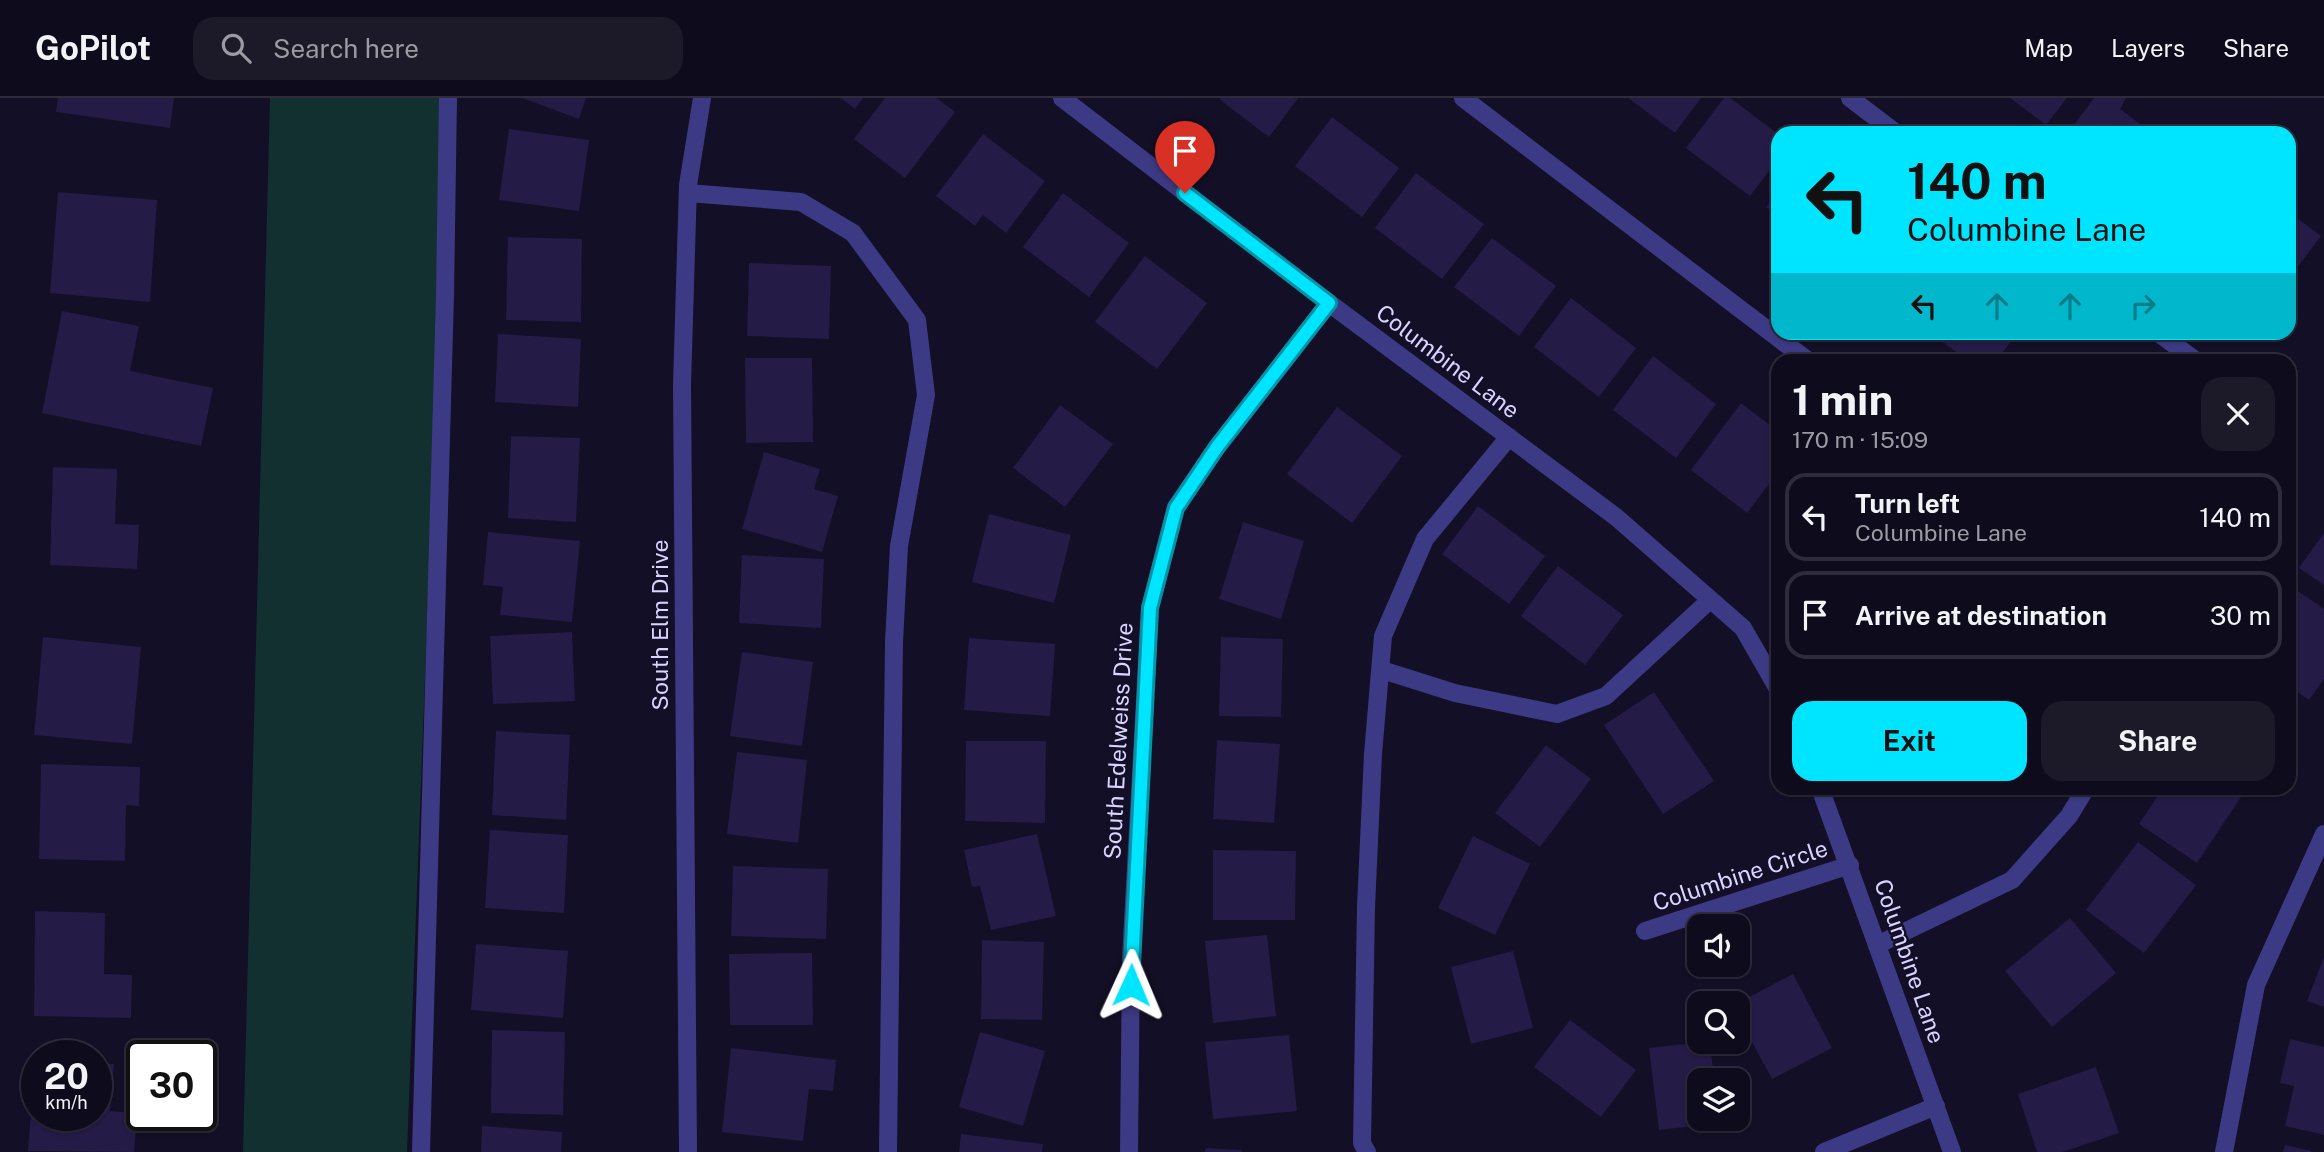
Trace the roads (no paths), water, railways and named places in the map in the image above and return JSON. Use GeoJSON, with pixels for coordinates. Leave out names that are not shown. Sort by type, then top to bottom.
{"type":"FeatureCollection","features":[{"type":"Feature","properties":{"kind":"street"},"geometry":{"type":"LineString","coordinates":[[421,1152],[448,98]]}},
{"type":"Feature","properties":{"kind":"street","name":"South Elm Drive"},"geometry":{"type":"LineString","coordinates":[[688,1152],[682,385],[688,193],[702,98]]}},
{"type":"Feature","properties":{"kind":"street","name":"Columbine Lane"},"geometry":{"type":"LineString","coordinates":[[1062,98],[1329,303],[1616,517],[1743,628],[1771,675]]}},
{"type":"Feature","properties":{"kind":"street"},"geometry":{"type":"LineString","coordinates":[[1463,98],[1771,333]]}},
{"type":"Feature","properties":{"kind":"street"},"geometry":{"type":"LineString","coordinates":[[1850,98],[1887,126]]}},
{"type":"Feature","properties":{"kind":"street"},"geometry":{"type":"LineString","coordinates":[[688,193],[801,202],[853,233],[917,320],[926,395],[899,546],[894,642],[888,1152]]}},
{"type":"Feature","properties":{"kind":"street","name":"South Edelweiss Drive"},"geometry":{"type":"LineString","coordinates":[[1129,1152],[1131,958],[1150,608],[1176,508],[1217,447],[1329,303]]}},
{"type":"Feature","properties":{"kind":"street"},"geometry":{"type":"LineString","coordinates":[[1781,340],[1799,354]]}},
{"type":"Feature","properties":{"kind":"street"},"geometry":{"type":"LineString","coordinates":[[2168,340],[2187,354]]}},
{"type":"Feature","properties":{"kind":"street"},"geometry":{"type":"LineString","coordinates":[[1367,1152],[1362,1143],[1366,907],[1373,754],[1383,636],[1425,539],[1509,437]]}},
{"type":"Feature","properties":{"kind":"street"},"geometry":{"type":"LineString","coordinates":[[1382,670],[1455,693],[1557,714],[1606,696],[1710,600]]}},
{"type":"Feature","properties":{"kind":"street","name":"Columbine Lane"},"geometry":{"type":"LineString","coordinates":[[1823,795],[1952,1152]]}},
{"type":"Feature","properties":{"kind":"street"},"geometry":{"type":"LineString","coordinates":[[1877,944],[2012,880],[2069,817],[2082,795]]}},
{"type":"Feature","properties":{"kind":"street"},"geometry":{"type":"LineString","coordinates":[[2224,1152],[2256,985],[2324,834]]}},
{"type":"Feature","properties":{"kind":"street","name":"Columbine Circle"},"geometry":{"type":"LineString","coordinates":[[1645,931],[1850,865]]}},
{"type":"Feature","properties":{"kind":"street"},"geometry":{"type":"LineString","coordinates":[[1825,1152],[1936,1106]]}}]}
